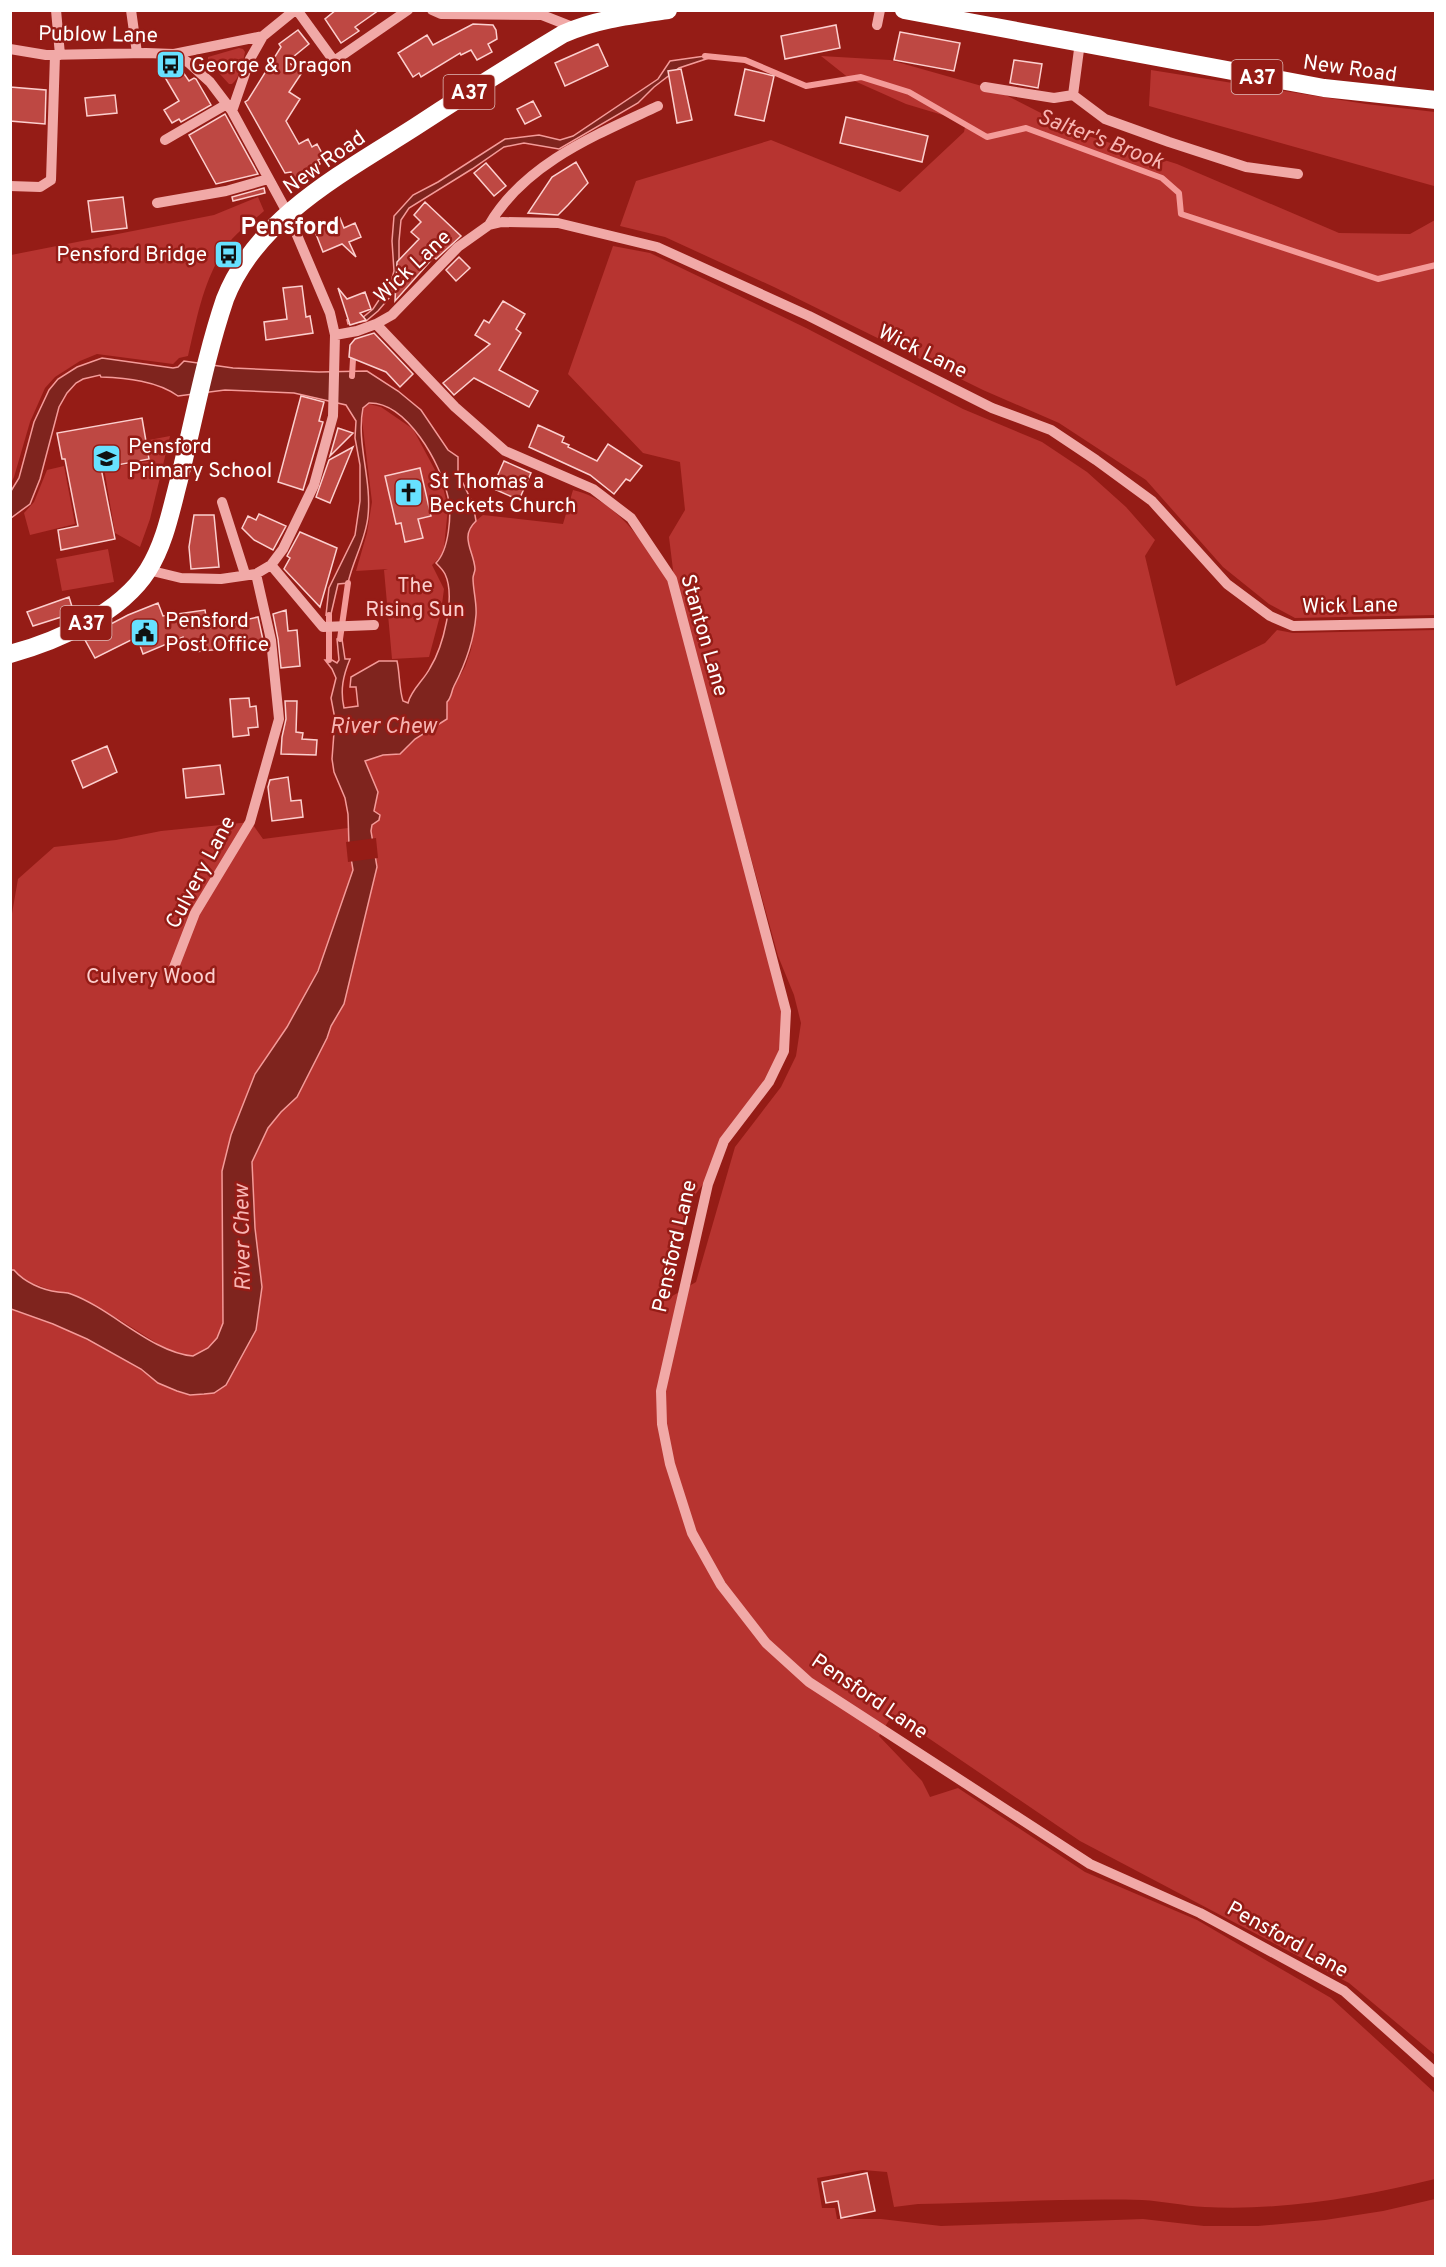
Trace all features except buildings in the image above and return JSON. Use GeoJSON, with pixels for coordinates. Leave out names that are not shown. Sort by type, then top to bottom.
{"type":"FeatureCollection","features":[{"type":"Feature","properties":{"kind":"highway","name":"New Road"},"geometry":{"type":"LineString","coordinates":[[148,570],[157,554],[167,526],[211,346],[225,299],[241,266],[261,240],[288,214],[319,190],[489,79],[576,28],[627,16],[669,10]]}},
{"type":"Feature","properties":{"kind":"highway","name":"New Road"},"geometry":{"type":"LineString","coordinates":[[907,11],[1324,88],[1436,100]]}},
{"type":"Feature","properties":{"kind":"highway","name":"A37"},"geometry":{"type":"LineString","coordinates":[[10,654],[45,643],[104,612],[128,594],[148,570]]}},
{"type":"Feature","properties":{"kind":"street"},"geometry":{"type":"LineString","coordinates":[[10,186],[40,188],[51,180],[58,55],[56,10]]}},
{"type":"Feature","properties":{"kind":"street"},"geometry":{"type":"LineString","coordinates":[[131,10],[136,53]]}},
{"type":"Feature","properties":{"kind":"street"},"geometry":{"type":"LineString","coordinates":[[165,140],[229,107],[263,36],[296,10],[334,61],[408,10]]}},
{"type":"Feature","properties":{"kind":"street"},"geometry":{"type":"LineString","coordinates":[[432,10],[441,14],[542,15],[576,28]]}},
{"type":"Feature","properties":{"kind":"street"},"geometry":{"type":"LineString","coordinates":[[877,25],[879,10]]}},
{"type":"Feature","properties":{"kind":"street"},"geometry":{"type":"LineString","coordinates":[[174,54],[263,36]]}},
{"type":"Feature","properties":{"kind":"street"},"geometry":{"type":"LineString","coordinates":[[1073,95],[1080,42]]}},
{"type":"Feature","properties":{"kind":"street","name":"Publow Lane"},"geometry":{"type":"LineString","coordinates":[[10,49],[58,55],[174,54],[189,63],[210,82],[229,107],[288,214],[330,313],[335,335],[334,413],[314,485],[283,549],[271,565]]}},
{"type":"Feature","properties":{"kind":"street"},"geometry":{"type":"LineString","coordinates":[[985,87],[1054,98],[1073,95],[1105,119],[1147,134],[1246,167],[1298,174]]}},
{"type":"Feature","properties":{"kind":"street"},"geometry":{"type":"LineString","coordinates":[[489,225],[509,195],[551,160],[658,106]]}},
{"type":"Feature","properties":{"kind":"street"},"geometry":{"type":"LineString","coordinates":[[157,203],[226,191],[268,178]]}},
{"type":"Feature","properties":{"kind":"street","name":"Wick Lane"},"geometry":{"type":"LineString","coordinates":[[376,324],[392,315],[458,247],[489,225],[502,222],[558,223],[657,247],[808,316],[992,408],[1051,430],[1152,501],[1227,584],[1270,616],[1293,626],[1436,623]]}},
{"type":"Feature","properties":{"kind":"street"},"geometry":{"type":"LineString","coordinates":[[335,335],[357,331],[376,324]]}},
{"type":"Feature","properties":{"kind":"street","name":"Stanton Lane"},"geometry":{"type":"LineString","coordinates":[[376,324],[455,407],[505,451],[593,489],[631,518],[672,579],[771,953]]}},
{"type":"Feature","properties":{"kind":"street","name":"Culvery Lane"},"geometry":{"type":"LineString","coordinates":[[171,975],[195,913],[250,822],[279,719],[271,640],[250,574],[222,502]]}},
{"type":"Feature","properties":{"kind":"street"},"geometry":{"type":"LineString","coordinates":[[148,570],[181,578],[221,579],[250,574],[271,565],[323,627],[374,626]]}},
{"type":"Feature","properties":{"kind":"street","name":"Pensford Lane"},"geometry":{"type":"LineString","coordinates":[[771,953],[786,1011],[784,1051],[769,1082],[724,1141],[708,1184],[661,1391],[662,1424],[673,1474],[692,1533],[721,1585],[766,1643],[809,1682],[1090,1864],[1200,1913],[1344,1991],[1436,2073]]}},
{"type":"Feature","properties":{"kind":"green space"},"geometry":{"type":"Polygon","coordinates":[[[239,48],[245,52],[242,65],[235,81],[229,84],[208,61],[208,57],[239,48]]]}},
{"type":"Feature","properties":{"kind":"green space"},"geometry":{"type":"Polygon","coordinates":[[[821,56],[890,60],[996,90],[1082,134],[1177,164],[1339,233],[1410,234],[1435,220],[1435,615],[1295,618],[1269,604],[1223,567],[1146,480],[1059,423],[983,390],[774,287],[665,237],[620,226],[636,181],[771,140],[900,192],[964,132],[966,122],[906,104],[850,79],[821,56]]]}},
{"type":"Feature","properties":{"kind":"green space"},"geometry":{"type":"Polygon","coordinates":[[[1151,70],[1366,104],[1435,112],[1435,193],[1434,186],[1149,106],[1151,70]]]}},
{"type":"Feature","properties":{"kind":"green space"},"geometry":{"type":"Polygon","coordinates":[[[258,197],[264,211],[232,239],[222,252],[208,280],[188,356],[179,358],[173,364],[97,354],[80,361],[55,377],[45,388],[30,422],[11,483],[11,255],[214,215],[258,197]]]}},
{"type":"Feature","properties":{"kind":"green space"},"geometry":{"type":"Polygon","coordinates":[[[613,246],[650,253],[806,328],[963,409],[1042,442],[1087,472],[1126,507],[1155,540],[1145,556],[1176,686],[1265,643],[1277,630],[1293,633],[1435,630],[1435,2055],[1349,1983],[1080,1841],[893,1714],[879,1736],[922,1781],[930,1797],[958,1788],[1085,1872],[1197,1920],[1331,1998],[1435,2093],[1435,2179],[1379,2192],[1321,2201],[1234,2208],[1142,2200],[1058,2200],[918,2204],[894,2207],[887,2172],[863,2170],[817,2178],[822,2208],[835,2208],[837,2219],[881,2219],[941,2226],[1143,2219],[1204,2226],[1258,2226],[1325,2220],[1383,2211],[1435,2199],[1435,2256],[11,2256],[10,1309],[70,1331],[141,1369],[158,1383],[191,1395],[214,1393],[226,1385],[252,1338],[259,1312],[262,1287],[255,1228],[252,1162],[268,1128],[297,1097],[344,1004],[372,825],[379,820],[379,815],[374,811],[378,792],[364,761],[383,755],[400,754],[415,739],[447,719],[447,702],[451,698],[452,690],[465,667],[471,650],[476,615],[473,576],[475,568],[468,536],[472,524],[483,515],[563,524],[573,490],[589,495],[603,503],[629,526],[670,580],[782,1012],[781,1050],[704,1183],[688,1204],[669,1298],[696,1282],[735,1147],[781,1087],[796,1056],[801,1023],[794,995],[778,956],[674,578],[669,537],[685,510],[680,462],[643,453],[568,374],[613,246]]]}},
{"type":"Feature","properties":{"kind":"green space","name":"The Rising Sun"},"geometry":{"type":"Polygon","coordinates":[[[369,404],[381,407],[413,429],[442,483],[448,508],[444,547],[441,556],[432,565],[444,589],[441,612],[429,657],[392,659],[384,570],[388,569],[356,571],[367,533],[372,502],[362,420],[364,408],[369,404]]]}},
{"type":"Feature","properties":{"kind":"green space"},"geometry":{"type":"Polygon","coordinates":[[[170,436],[150,519],[140,547],[115,533],[104,468],[150,461],[149,440],[170,436]]]}},
{"type":"Feature","properties":{"kind":"green space"},"geometry":{"type":"Polygon","coordinates":[[[64,466],[75,524],[30,535],[24,513],[34,502],[47,470],[64,466]]]}},
{"type":"Feature","properties":{"kind":"green space"},"geometry":{"type":"Polygon","coordinates":[[[108,549],[114,582],[62,591],[56,559],[108,549]]]}},
{"type":"Feature","properties":{"kind":"green space","name":"Culvery Wood"},"geometry":{"type":"Polygon","coordinates":[[[251,822],[263,839],[348,828],[353,870],[326,951],[311,985],[287,1027],[255,1074],[231,1135],[222,1285],[224,1316],[217,1338],[208,1348],[193,1356],[166,1349],[72,1294],[56,1292],[21,1279],[14,1270],[11,1270],[10,925],[18,879],[54,847],[116,840],[161,831],[251,822]]]}},
{"type":"Feature","properties":{"kind":"water"},"geometry":{"type":"Polygon","coordinates":[[[705,56],[709,58],[679,68],[638,103],[559,149],[524,143],[504,147],[409,208],[401,220],[399,265],[390,297],[366,321],[348,324],[347,320],[362,318],[373,309],[391,282],[394,271],[392,241],[394,216],[413,195],[438,182],[505,139],[539,135],[560,140],[573,136],[658,79],[670,61],[705,56]]]}},
{"type":"Feature","properties":{"kind":"water","name":"River Chew"},"geometry":{"type":"Polygon","coordinates":[[[102,358],[173,368],[178,367],[184,361],[233,368],[319,372],[367,371],[398,391],[421,410],[448,450],[458,457],[458,473],[473,504],[476,521],[471,527],[468,538],[475,569],[473,578],[475,625],[466,660],[447,702],[447,719],[415,739],[400,754],[383,755],[365,761],[378,792],[374,811],[380,815],[379,820],[372,825],[371,831],[377,867],[344,1004],[297,1097],[268,1128],[252,1162],[255,1228],[262,1287],[256,1330],[226,1385],[214,1393],[190,1395],[177,1391],[158,1383],[141,1369],[87,1339],[11,1309],[10,1270],[14,1270],[28,1282],[40,1287],[69,1293],[86,1301],[147,1339],[177,1353],[193,1356],[208,1348],[217,1338],[223,1323],[222,1171],[231,1135],[255,1074],[287,1027],[318,971],[353,870],[345,798],[334,772],[332,759],[335,719],[331,698],[336,678],[325,660],[337,663],[339,660],[337,639],[342,639],[345,659],[350,659],[343,683],[344,708],[358,706],[356,687],[350,687],[351,677],[379,661],[397,661],[403,701],[408,703],[435,659],[449,608],[448,584],[444,573],[436,563],[447,541],[449,504],[444,483],[430,452],[409,424],[383,405],[369,403],[363,408],[361,434],[369,502],[367,525],[348,583],[338,584],[331,614],[326,615],[329,588],[355,535],[360,501],[360,465],[355,438],[356,421],[346,405],[294,393],[225,390],[178,396],[151,384],[100,375],[83,379],[67,393],[59,407],[40,479],[30,504],[11,518],[11,491],[19,478],[34,422],[49,390],[58,379],[77,367],[102,358]]]}},
{"type":"Feature","properties":{"kind":"pier"},"geometry":{"type":"Polygon","coordinates":[[[376,838],[378,858],[348,862],[346,842],[376,838]]]}},
{"type":"Feature","properties":{"kind":"waterway","name":"Salter's Brook"},"geometry":{"type":"LineString","coordinates":[[705,56],[745,60],[806,86],[861,77],[909,92],[987,137],[1026,128],[1162,178],[1179,193],[1181,214],[1378,279],[1436,265]]}},
{"type":"Feature","properties":{"kind":"waterway"},"geometry":{"type":"LineString","coordinates":[[352,376],[353,359]]}},
{"type":"Feature","properties":{"kind":"waterway","name":"River Chew"},"geometry":{"type":"LineString","coordinates":[[340,639],[348,583]]}},
{"type":"Feature","properties":{"kind":"waterway","name":"River Chew"},"geometry":{"type":"LineString","coordinates":[[329,615],[329,660]]}},
{"type":"Feature","properties":{"kind":"place","name":"George & Dragon"},"geometry":{"type":"Point","coordinates":[170,65]}},
{"type":"Feature","properties":{"kind":"place","name":"Pensford Bridge"},"geometry":{"type":"Point","coordinates":[228,254]}},
{"type":"Feature","properties":{"kind":"place","name":"Pensford Primary School"},"geometry":{"type":"Point","coordinates":[107,458]}},
{"type":"Feature","properties":{"kind":"place","name":"St Thomas a Beckets Church"},"geometry":{"type":"Point","coordinates":[408,493]}},
{"type":"Feature","properties":{"kind":"place","name":"Pensford Post Office"},"geometry":{"type":"Point","coordinates":[144,632]}},
{"type":"Feature","properties":{"kind":"district","name":"Pensford"},"geometry":{"type":"Point","coordinates":[290,226]}}]}
